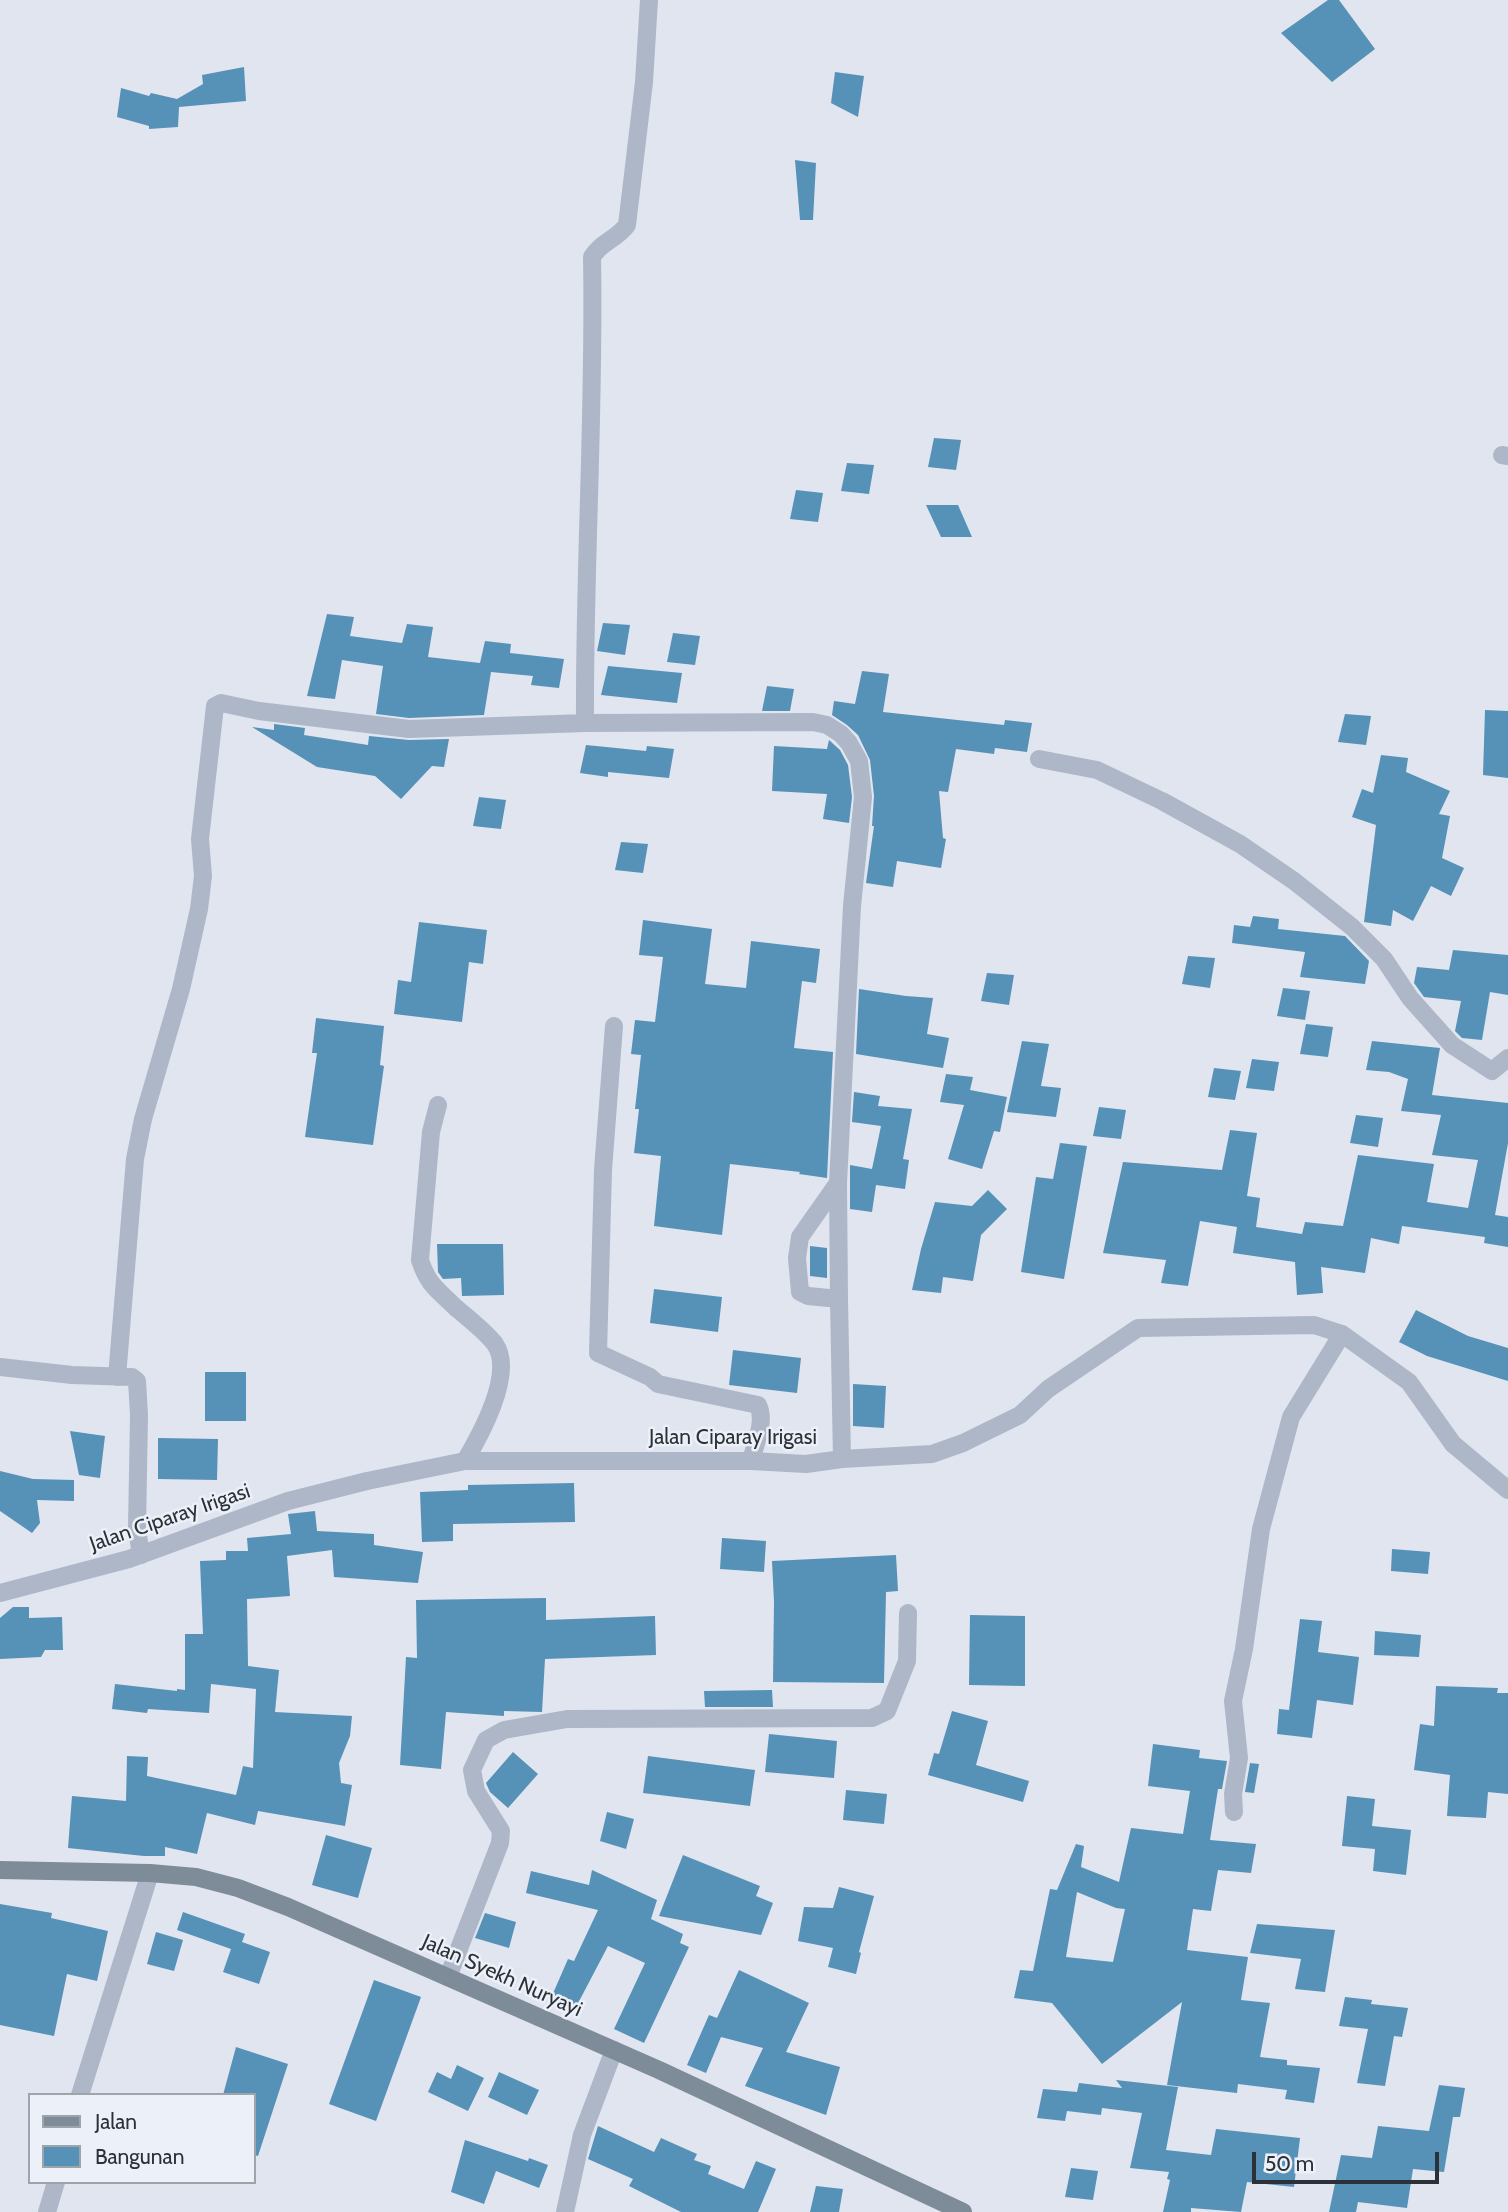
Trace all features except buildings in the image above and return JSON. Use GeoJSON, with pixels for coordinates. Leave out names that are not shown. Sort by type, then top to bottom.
{"type":"FeatureCollection","features":[{"type":"Feature","properties":{"kind":"main road","name":"Jalan Syekh Nuryayi"},"geometry":{"type":"LineString","coordinates":[[0,1870],[150,1873],[195,1877],[238,1888],[288,1907],[614,2050],[964,2212]]}},
{"type":"Feature","properties":{"kind":"street"},"geometry":{"type":"LineString","coordinates":[[585,723],[594,345],[592,257],[598,248],[621,233],[627,225],[644,82],[649,0]]}},
{"type":"Feature","properties":{"kind":"street"},"geometry":{"type":"LineString","coordinates":[[117,1377],[135,1159],[143,1119],[181,989],[199,909],[203,876],[200,839],[215,706],[222,703],[259,711],[409,729],[585,723],[813,722],[827,725],[841,734],[859,761],[863,797],[852,906],[838,1183],[842,1459]]}},
{"type":"Feature","properties":{"kind":"street"},"geometry":{"type":"LineString","coordinates":[[1039,759],[1097,770],[1240,844],[1294,881],[1352,927],[1384,959],[1410,998],[1452,1045],[1492,1071],[1508,1058]]}},
{"type":"Feature","properties":{"kind":"street"},"geometry":{"type":"LineString","coordinates":[[614,1026],[603,1170],[598,1353],[650,1377],[659,1384],[758,1405],[761,1423],[751,1461]]}},
{"type":"Feature","properties":{"kind":"street"},"geometry":{"type":"LineString","coordinates":[[438,1105],[431,1132],[420,1260],[426,1278],[436,1291],[494,1343],[502,1358],[502,1372],[488,1418],[469,1454]]}},
{"type":"Feature","properties":{"kind":"street"},"geometry":{"type":"LineString","coordinates":[[838,1183],[800,1237],[797,1258],[802,1294],[839,1298]]}},
{"type":"Feature","properties":{"kind":"street","name":"Jalan Ciparay Irigasi"},"geometry":{"type":"LineString","coordinates":[[0,1593],[108,1566],[140,1552],[288,1501],[469,1454],[807,1464],[842,1459],[932,1454],[963,1443],[1020,1415],[1048,1389],[1138,1328],[1314,1325],[1342,1334],[1409,1382],[1453,1444],[1508,1490]]}},
{"type":"Feature","properties":{"kind":"street"},"geometry":{"type":"LineString","coordinates":[[1234,1812],[1233,1794],[1239,1758],[1233,1701],[1244,1649],[1261,1529],[1291,1417],[1342,1334]]}},
{"type":"Feature","properties":{"kind":"street"},"geometry":{"type":"LineString","coordinates":[[0,1367],[132,1377],[138,1386],[137,1529],[140,1552]]}},
{"type":"Feature","properties":{"kind":"street"},"geometry":{"type":"LineString","coordinates":[[448,1977],[500,1843],[501,1831],[476,1791],[472,1770],[486,1740],[504,1730],[568,1719],[872,1718],[887,1711],[897,1691],[907,1661],[908,1614]]}},
{"type":"Feature","properties":{"kind":"street"},"geometry":{"type":"LineString","coordinates":[[81,2093],[150,1873]]}},
{"type":"Feature","properties":{"kind":"street"},"geometry":{"type":"LineString","coordinates":[[565,2212],[582,2135],[614,2050]]}},
{"type":"Feature","properties":{"kind":"street"},"geometry":{"type":"LineString","coordinates":[[47,2212],[54,2184]]}}]}
